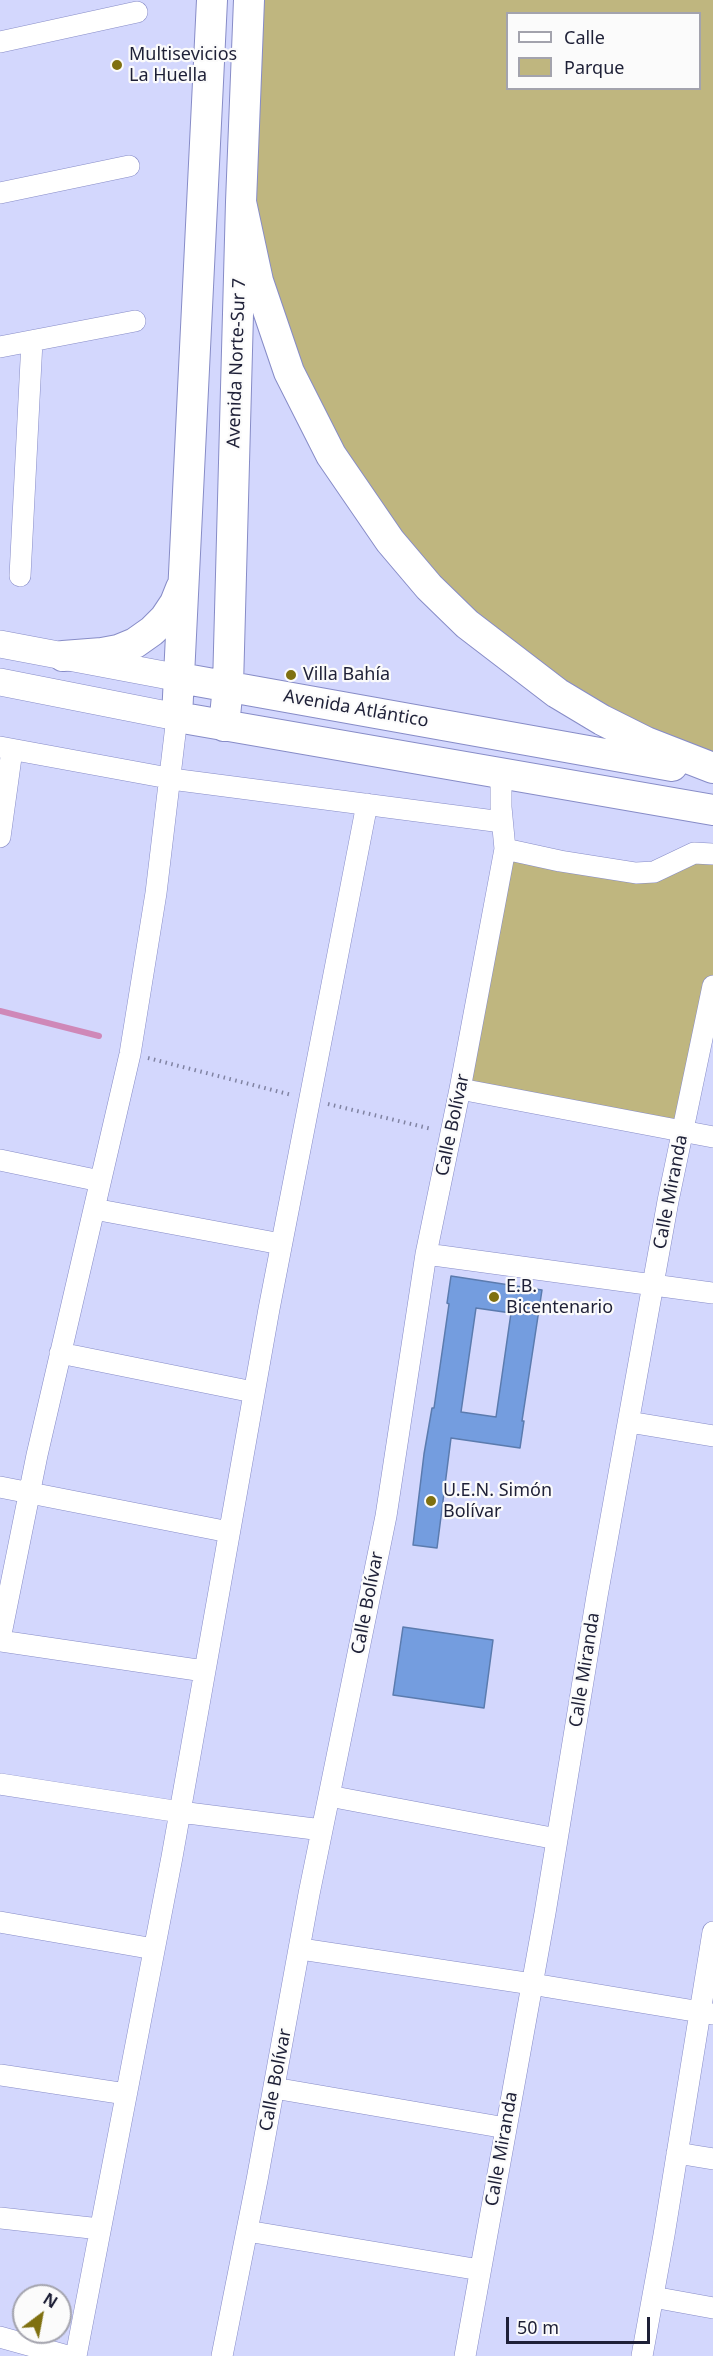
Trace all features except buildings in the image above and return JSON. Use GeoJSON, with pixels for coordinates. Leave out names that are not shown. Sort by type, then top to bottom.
{"type":"FeatureCollection","features":[{"type":"Feature","properties":{"kind":"main road"},"geometry":{"type":"LineString","coordinates":[[212,0],[177,717],[713,810]]}},
{"type":"Feature","properties":{"kind":"main road","name":"Avenida Norte-Sur 7"},"geometry":{"type":"LineString","coordinates":[[224,726],[228,686],[241,202],[249,0]]}},
{"type":"Feature","properties":{"kind":"main road"},"geometry":{"type":"LineString","coordinates":[[241,202],[258,281],[289,372],[331,455],[390,541],[429,587],[467,624],[557,693],[602,720],[646,742],[713,768]]}},
{"type":"Feature","properties":{"kind":"main road"},"geometry":{"type":"LineString","coordinates":[[63,656],[102,653],[135,643],[165,618],[175,603],[185,579]]}},
{"type":"Feature","properties":{"kind":"main road","name":"Avenida Atlántico"},"geometry":{"type":"LineString","coordinates":[[180,678],[713,773]]}},
{"type":"Feature","properties":{"kind":"street"},"geometry":{"type":"LineString","coordinates":[[0,42],[136,12]]}},
{"type":"Feature","properties":{"kind":"street"},"geometry":{"type":"LineString","coordinates":[[0,194],[129,166]]}},
{"type":"Feature","properties":{"kind":"street"},"geometry":{"type":"LineString","coordinates":[[0,347],[135,321]]}},
{"type":"Feature","properties":{"kind":"street"},"geometry":{"type":"LineString","coordinates":[[20,576],[32,341]]}},
{"type":"Feature","properties":{"kind":"street","name":"Avenida Atlántico"},"geometry":{"type":"LineString","coordinates":[[0,644],[180,678]]}},
{"type":"Feature","properties":{"kind":"street"},"geometry":{"type":"LineString","coordinates":[[0,682],[177,717],[156,892],[130,1054],[29,1492],[0,1640],[204,1671]]}},
{"type":"Feature","properties":{"kind":"street"},"geometry":{"type":"LineString","coordinates":[[0,837],[6,748],[171,779],[502,822]]}},
{"type":"Feature","properties":{"kind":"street","name":"Calle Bolívar"},"geometry":{"type":"LineString","coordinates":[[222,2356],[322,1830],[386,1516],[426,1254],[505,849],[501,773]]}},
{"type":"Feature","properties":{"kind":"street"},"geometry":{"type":"LineString","coordinates":[[76,2356],[180,1812],[253,1392],[367,804]]}},
{"type":"Feature","properties":{"kind":"street"},"geometry":{"type":"LineString","coordinates":[[505,849],[560,861],[636,873],[654,872],[694,853],[713,854]]}},
{"type":"Feature","properties":{"kind":"street","name":"Calle Miranda"},"geometry":{"type":"LineString","coordinates":[[465,2356],[532,1984],[628,1422],[682,1132],[713,986]]}},
{"type":"Feature","properties":{"kind":"street"},"geometry":{"type":"LineString","coordinates":[[460,1089],[713,1137]]}},
{"type":"Feature","properties":{"kind":"street"},"geometry":{"type":"LineString","coordinates":[[0,1160],[100,1181]]}},
{"type":"Feature","properties":{"kind":"street"},"geometry":{"type":"LineString","coordinates":[[94,1209],[281,1244]]}},
{"type":"Feature","properties":{"kind":"street"},"geometry":{"type":"LineString","coordinates":[[426,1254],[713,1293]]}},
{"type":"Feature","properties":{"kind":"street"},"geometry":{"type":"LineString","coordinates":[[60,1353],[253,1392]]}},
{"type":"Feature","properties":{"kind":"street"},"geometry":{"type":"LineString","coordinates":[[628,1422],[713,1436]]}},
{"type":"Feature","properties":{"kind":"street"},"geometry":{"type":"LineString","coordinates":[[0,1487],[229,1532]]}},
{"type":"Feature","properties":{"kind":"street"},"geometry":{"type":"LineString","coordinates":[[0,1784],[180,1812],[322,1830]]}},
{"type":"Feature","properties":{"kind":"street"},"geometry":{"type":"LineString","coordinates":[[329,1796],[557,1839]]}},
{"type":"Feature","properties":{"kind":"street"},"geometry":{"type":"LineString","coordinates":[[0,1922],[154,1949]]}},
{"type":"Feature","properties":{"kind":"street"},"geometry":{"type":"LineString","coordinates":[[642,2356],[677,2153],[707,2013],[713,1932]]}},
{"type":"Feature","properties":{"kind":"street"},"geometry":{"type":"LineString","coordinates":[[301,1949],[707,2013]]}},
{"type":"Feature","properties":{"kind":"street"},"geometry":{"type":"LineString","coordinates":[[0,2075],[126,2094]]}},
{"type":"Feature","properties":{"kind":"street"},"geometry":{"type":"LineString","coordinates":[[274,2088],[506,2128]]}},
{"type":"Feature","properties":{"kind":"street"},"geometry":{"type":"LineString","coordinates":[[677,2153],[713,2159]]}},
{"type":"Feature","properties":{"kind":"street"},"geometry":{"type":"LineString","coordinates":[[0,2218],[100,2229]]}},
{"type":"Feature","properties":{"kind":"street"},"geometry":{"type":"LineString","coordinates":[[247,2231],[480,2270]]}},
{"type":"Feature","properties":{"kind":"street"},"geometry":{"type":"LineString","coordinates":[[653,2297],[713,2308]]}},
{"type":"Feature","properties":{"kind":"street"},"geometry":{"type":"LineString","coordinates":[[0,2337],[68,2356]]}},
{"type":"Feature","properties":{"kind":"green space"},"geometry":{"type":"Polygon","coordinates":[[[249,0],[713,0],[713,768],[602,720],[390,541],[258,281],[249,0]]]}},
{"type":"Feature","properties":{"kind":"green space"},"geometry":{"type":"Polygon","coordinates":[[[505,849],[605,868],[713,854],[713,986],[682,1132],[460,1089],[505,849]]]}},
{"type":"Feature","properties":{"kind":"waterway"},"geometry":{"type":"LineString","coordinates":[[0,1011],[99,1036]]}},
{"type":"Feature","properties":{"kind":"place","name":"Multisevicios La Huella"},"geometry":{"type":"Point","coordinates":[117,65]}},
{"type":"Feature","properties":{"kind":"place","name":"Villa Bahía"},"geometry":{"type":"Point","coordinates":[291,675]}},
{"type":"Feature","properties":{"kind":"place","name":"E.B. Bicentenario"},"geometry":{"type":"Point","coordinates":[494,1297]}},
{"type":"Feature","properties":{"kind":"place","name":"U.E.N. Simón Bolívar"},"geometry":{"type":"Point","coordinates":[431,1501]}}]}
